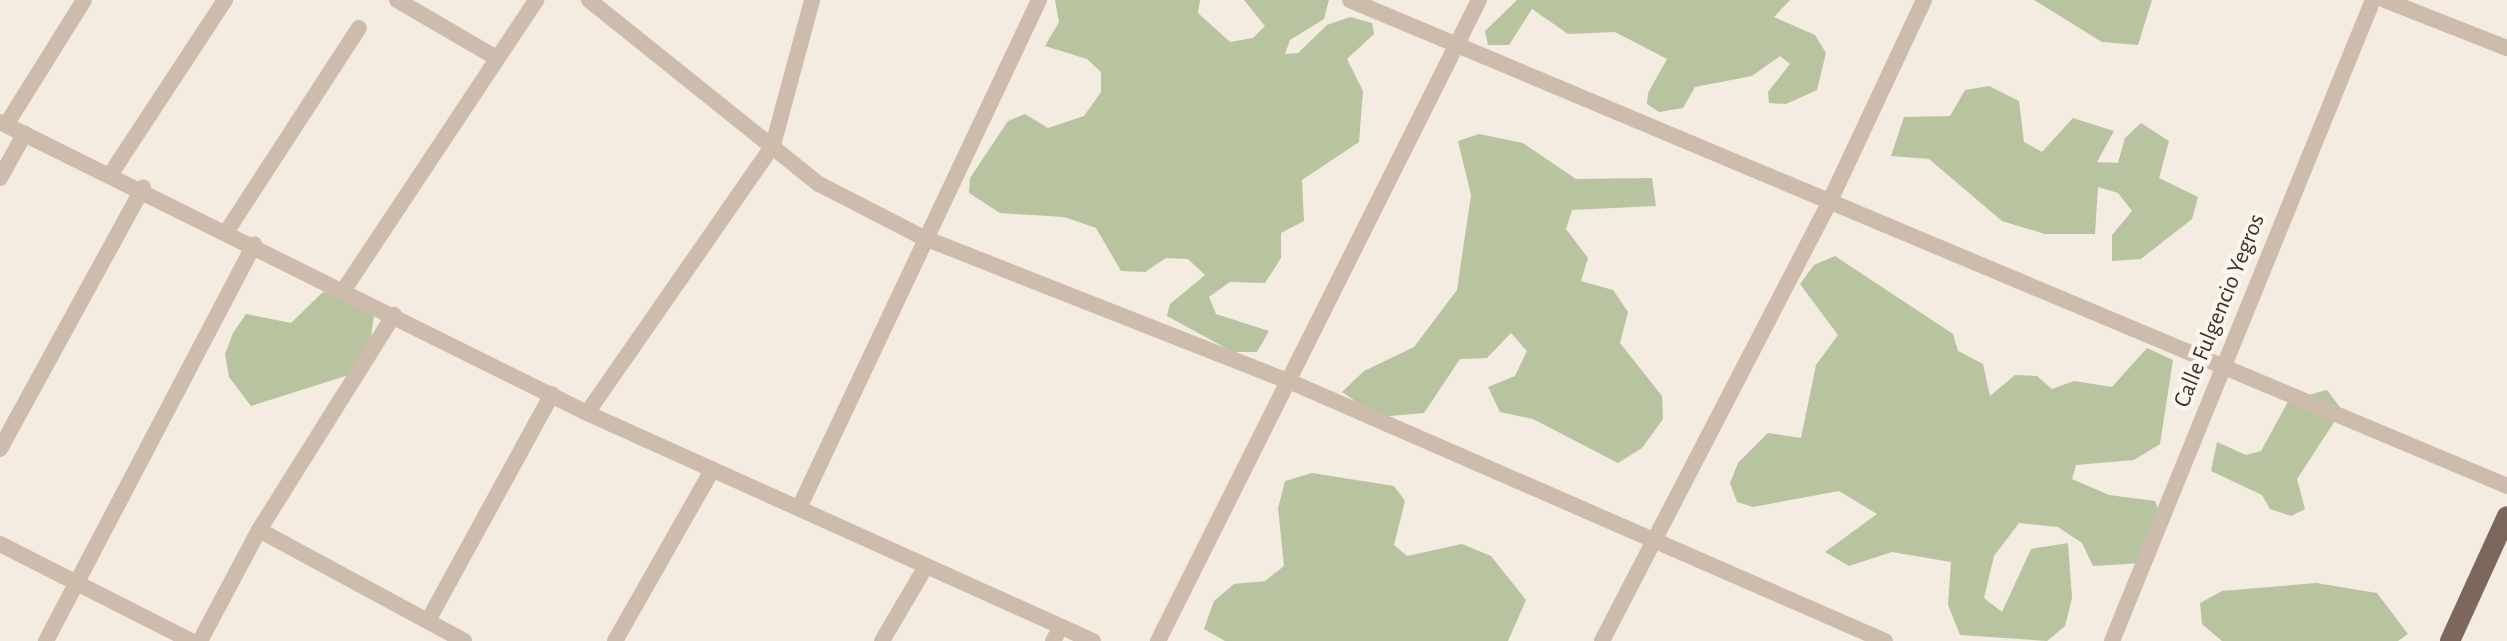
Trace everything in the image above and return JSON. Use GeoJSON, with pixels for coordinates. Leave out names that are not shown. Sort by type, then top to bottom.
{"type":"FeatureCollection","features":[{"type":"Feature","properties":{"kind":"main road"},"geometry":{"type":"LineString","coordinates":[[2450,641],[2507,516]]}},
{"type":"Feature","properties":{"kind":"street"},"geometry":{"type":"LineString","coordinates":[[84,0],[3,123],[112,172],[587,413],[926,566],[1057,634],[1093,641]]}},
{"type":"Feature","properties":{"kind":"street"},"geometry":{"type":"LineString","coordinates":[[112,172],[225,0]]}},
{"type":"Feature","properties":{"kind":"street"},"geometry":{"type":"LineString","coordinates":[[397,0],[495,57]]}},
{"type":"Feature","properties":{"kind":"street"},"geometry":{"type":"LineString","coordinates":[[345,288],[495,57],[536,0]]}},
{"type":"Feature","properties":{"kind":"street"},"geometry":{"type":"LineString","coordinates":[[587,413],[773,145],[812,0]]}},
{"type":"Feature","properties":{"kind":"street"},"geometry":{"type":"LineString","coordinates":[[799,508],[922,237],[1039,0]]}},
{"type":"Feature","properties":{"kind":"street"},"geometry":{"type":"LineString","coordinates":[[1350,0],[1458,43],[1828,205],[2224,364],[2507,486]]}},
{"type":"Feature","properties":{"kind":"street"},"geometry":{"type":"LineString","coordinates":[[1158,641],[1291,382],[1479,0]]}},
{"type":"Feature","properties":{"kind":"street"},"geometry":{"type":"LineString","coordinates":[[1602,641],[1828,205],[1924,0]]}},
{"type":"Feature","properties":{"kind":"street","name":"Calle Fulgencio Yegros"},"geometry":{"type":"LineString","coordinates":[[2112,641],[2373,0]]}},
{"type":"Feature","properties":{"kind":"street"},"geometry":{"type":"LineString","coordinates":[[2385,0],[2507,48]]}},
{"type":"Feature","properties":{"kind":"street"},"geometry":{"type":"LineString","coordinates":[[596,2],[819,184],[922,237],[1291,382],[1885,641]]}},
{"type":"Feature","properties":{"kind":"street"},"geometry":{"type":"LineString","coordinates":[[227,231],[359,28]]}},
{"type":"Feature","properties":{"kind":"street"},"geometry":{"type":"LineString","coordinates":[[0,178],[25,133]]}},
{"type":"Feature","properties":{"kind":"street"},"geometry":{"type":"LineString","coordinates":[[0,449],[143,188]]}},
{"type":"Feature","properties":{"kind":"street"},"geometry":{"type":"LineString","coordinates":[[46,641],[254,244]]}},
{"type":"Feature","properties":{"kind":"street"},"geometry":{"type":"LineString","coordinates":[[200,641],[259,530],[394,315]]}},
{"type":"Feature","properties":{"kind":"street"},"geometry":{"type":"LineString","coordinates":[[430,617],[552,394]]}},
{"type":"Feature","properties":{"kind":"street"},"geometry":{"type":"LineString","coordinates":[[615,641],[712,470]]}},
{"type":"Feature","properties":{"kind":"street"},"geometry":{"type":"LineString","coordinates":[[259,530],[430,617],[464,641]]}},
{"type":"Feature","properties":{"kind":"street"},"geometry":{"type":"LineString","coordinates":[[0,544],[75,586],[191,641]]}},
{"type":"Feature","properties":{"kind":"street"},"geometry":{"type":"LineString","coordinates":[[882,641],[926,566]]}},
{"type":"Feature","properties":{"kind":"green space"},"geometry":{"type":"Polygon","coordinates":[[[1055,0],[1200,0],[1198,13],[1230,42],[1253,38],[1265,26],[1244,0],[1329,0],[1324,19],[1290,40],[1285,54],[1298,53],[1327,25],[1350,17],[1372,23],[1374,34],[1347,59],[1363,91],[1359,142],[1302,180],[1304,221],[1281,233],[1281,258],[1265,283],[1230,282],[1209,297],[1216,314],[1269,331],[1257,352],[1233,352],[1167,316],[1170,304],[1205,275],[1188,259],[1166,258],[1145,272],[1121,271],[1096,228],[1064,217],[1000,213],[969,193],[970,178],[1008,121],[1025,114],[1048,128],[1084,116],[1101,92],[1101,72],[1087,59],[1045,46],[1059,22],[1055,0]]]}},
{"type":"Feature","properties":{"kind":"green space"},"geometry":{"type":"Polygon","coordinates":[[[1517,0],[1790,0],[1774,17],[1815,35],[1826,53],[1817,90],[1786,104],[1769,103],[1768,92],[1790,64],[1780,56],[1752,76],[1695,87],[1683,108],[1659,112],[1647,104],[1648,93],[1667,59],[1615,32],[1568,34],[1532,9],[1509,45],[1488,45],[1485,31],[1517,0]]]}},
{"type":"Feature","properties":{"kind":"green space"},"geometry":{"type":"Polygon","coordinates":[[[2034,0],[2152,0],[2138,45],[2102,42],[2034,0]]]}},
{"type":"Feature","properties":{"kind":"green space"},"geometry":{"type":"Polygon","coordinates":[[[1989,86],[2019,101],[2024,142],[2042,152],[2073,118],[2114,131],[2097,162],[2118,163],[2125,138],[2141,123],[2169,141],[2159,178],[2198,197],[2192,219],[2141,259],[2112,261],[2112,235],[2132,211],[2118,193],[2098,187],[2095,234],[2045,234],[2002,221],[1929,159],[1891,156],[1904,117],[1950,116],[1965,90],[1989,86]]]}},
{"type":"Feature","properties":{"kind":"green space"},"geometry":{"type":"Polygon","coordinates":[[[1479,134],[1523,143],[1576,179],[1652,178],[1656,206],[1572,210],[1566,229],[1588,258],[1581,281],[1613,290],[1628,312],[1620,343],[1662,396],[1663,419],[1642,448],[1618,463],[1533,419],[1500,412],[1488,387],[1515,376],[1527,351],[1511,333],[1487,358],[1460,359],[1424,413],[1378,417],[1342,392],[1364,371],[1414,347],[1457,290],[1471,195],[1458,141],[1479,134]]]}},
{"type":"Feature","properties":{"kind":"green space"},"geometry":{"type":"Polygon","coordinates":[[[1835,256],[1953,334],[1958,351],[1983,364],[1990,396],[2015,375],[2037,376],[2052,389],[2074,381],[2112,387],[2147,348],[2173,360],[2160,444],[2134,460],[2076,465],[2072,479],[2109,495],[2155,501],[2164,522],[2143,563],[2093,566],[2082,543],[2058,527],[2019,523],[1994,556],[1984,598],[2002,612],[2031,549],[2068,543],[2072,598],[2065,626],[2047,641],[1960,635],[1948,605],[1951,562],[1892,552],[1849,566],[1825,552],[1877,514],[1839,491],[1753,507],[1737,502],[1730,483],[1738,463],[1768,433],[1801,438],[1816,365],[1838,335],[1800,284],[1814,265],[1835,256]]]}},
{"type":"Feature","properties":{"kind":"green space"},"geometry":{"type":"Polygon","coordinates":[[[323,292],[354,299],[374,315],[370,345],[355,373],[251,406],[229,377],[225,354],[233,333],[246,314],[291,323],[323,292]]]}},
{"type":"Feature","properties":{"kind":"green space"},"geometry":{"type":"Polygon","coordinates":[[[2327,390],[2342,410],[2297,479],[2305,509],[2291,516],[2270,509],[2262,495],[2211,471],[2217,442],[2246,455],[2261,451],[2289,400],[2327,390]]]}},
{"type":"Feature","properties":{"kind":"green space"},"geometry":{"type":"Polygon","coordinates":[[[1312,473],[1394,486],[1405,501],[1394,545],[1407,556],[1462,544],[1491,556],[1526,600],[1508,641],[1225,641],[1204,629],[1214,601],[1234,584],[1265,581],[1284,566],[1278,508],[1285,481],[1312,473]]]}},
{"type":"Feature","properties":{"kind":"green space"},"geometry":{"type":"Polygon","coordinates":[[[2316,583],[2377,593],[2408,634],[2398,641],[2222,641],[2202,624],[2200,603],[2222,591],[2316,583]]]}}]}
